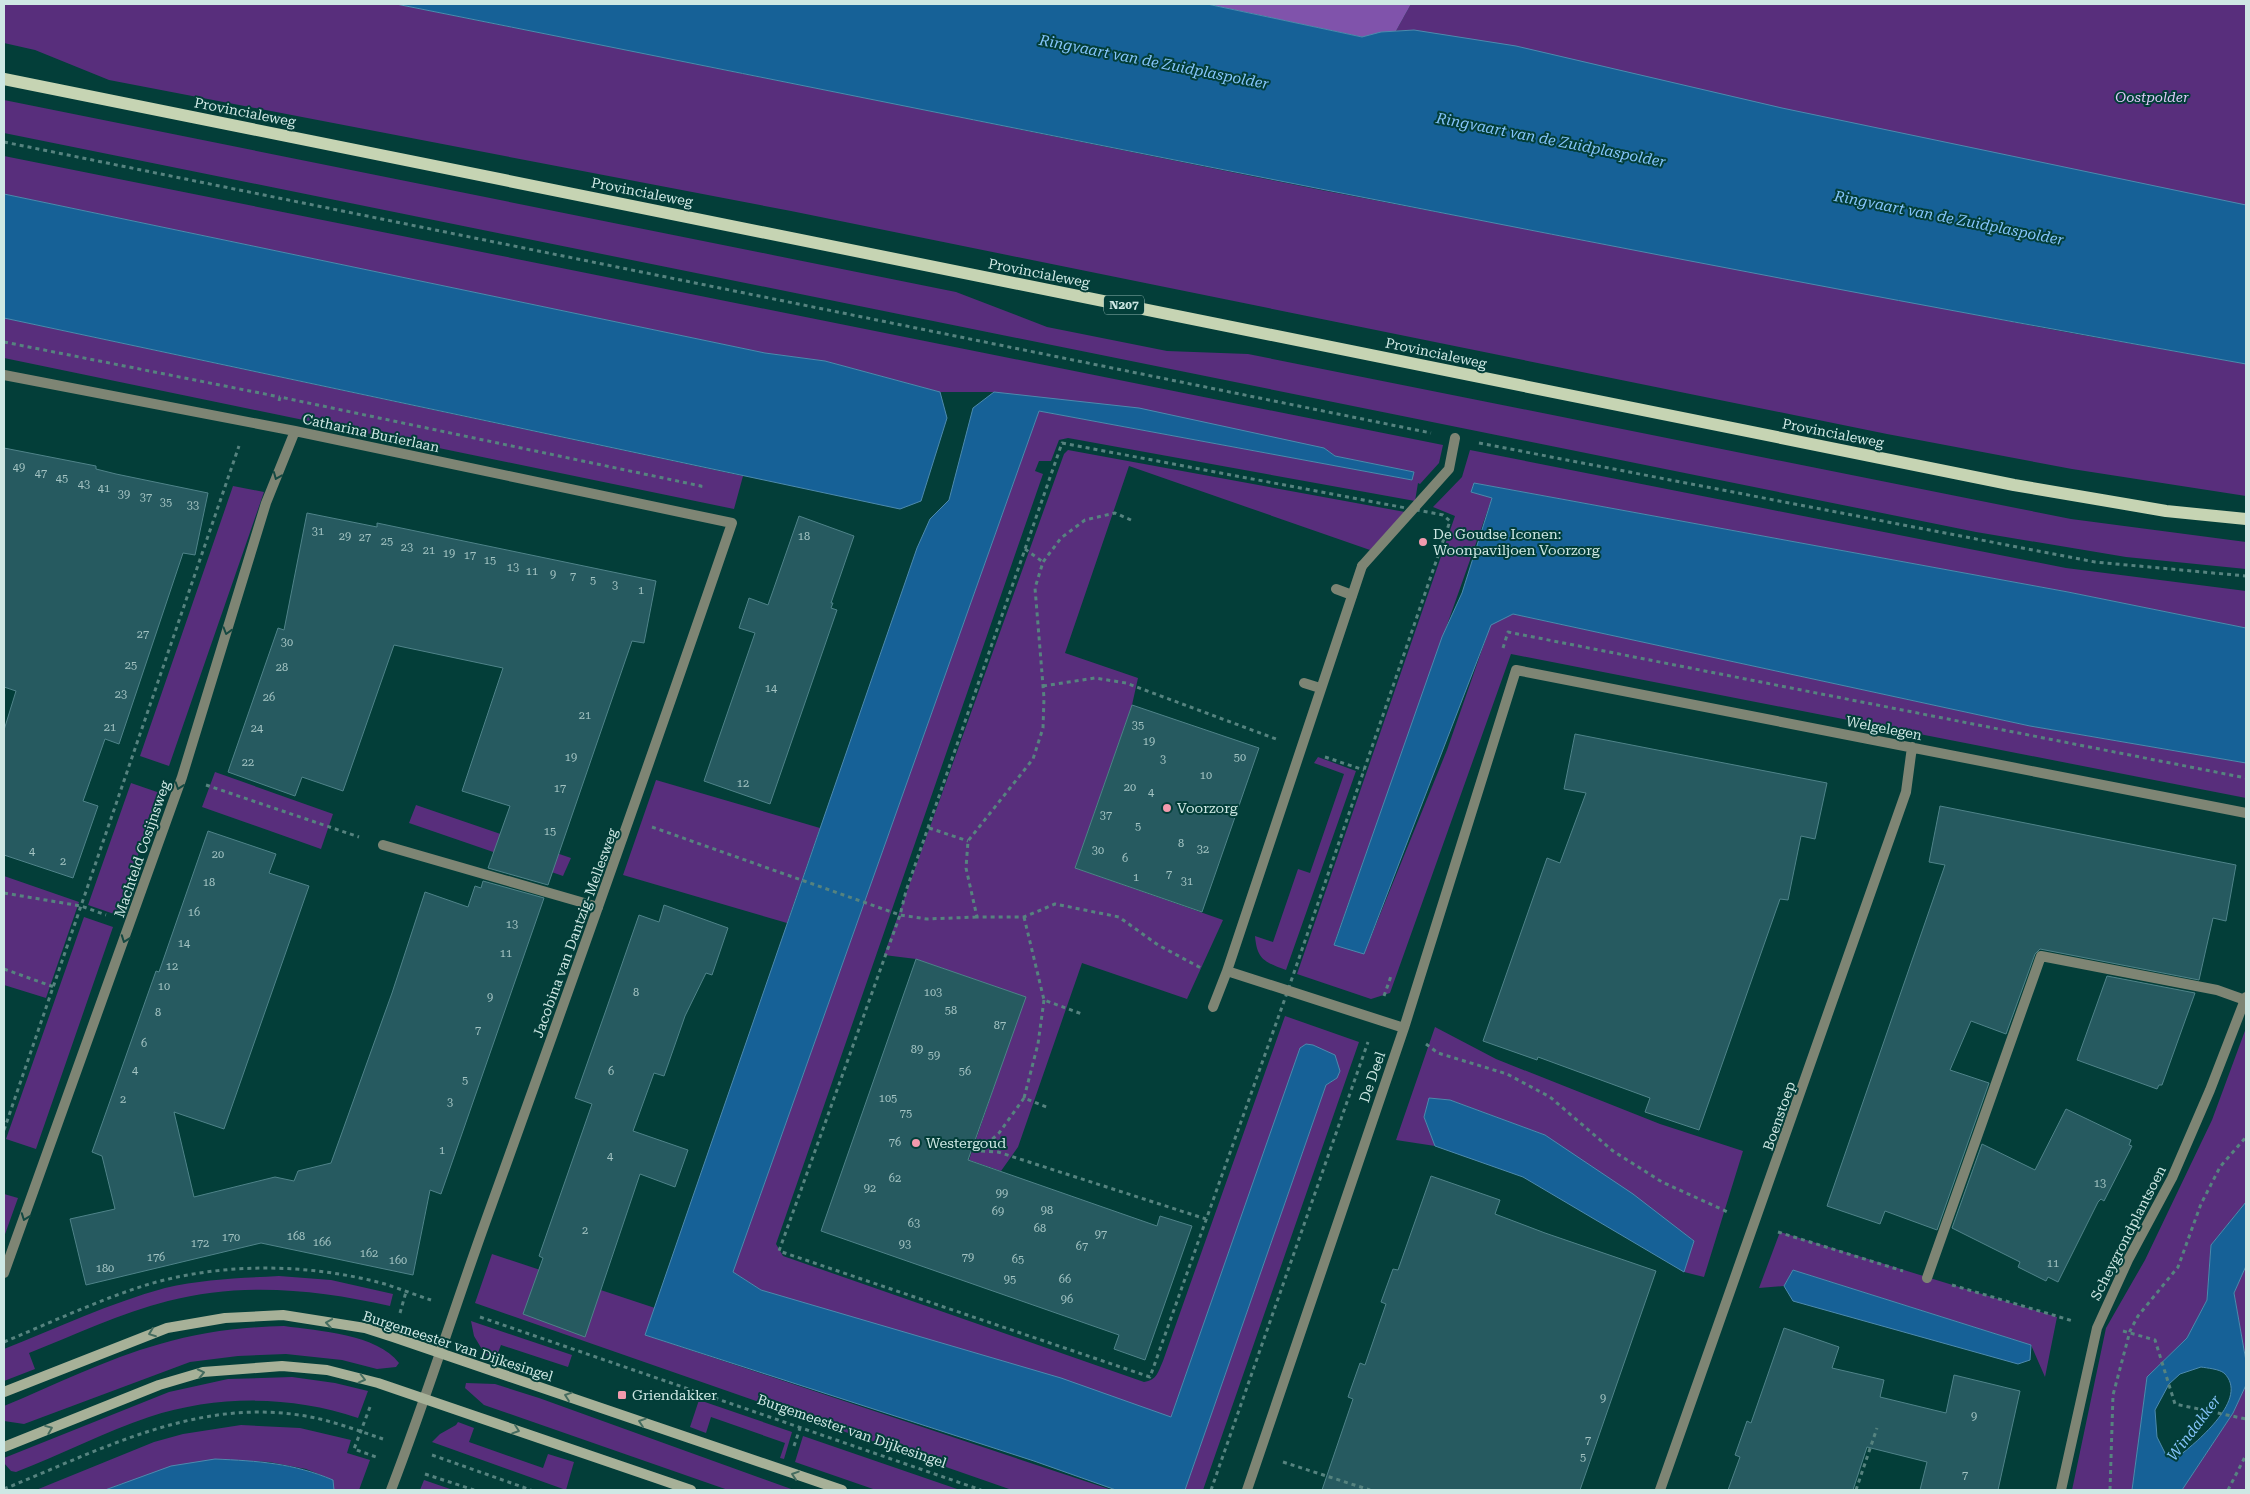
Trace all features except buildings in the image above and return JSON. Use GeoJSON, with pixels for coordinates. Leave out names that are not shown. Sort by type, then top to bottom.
{"type":"FeatureCollection","features":[{"type":"Feature","properties":{"kind":"main road","name":"Provincialeweg"},"geometry":{"type":"LineString","coordinates":[[4,79],[2014,485],[2166,510],[2246,519]]}},
{"type":"Feature","properties":{"kind":"street","name":"Catharina Burierlaan"},"geometry":{"type":"LineString","coordinates":[[4,375],[295,431],[732,523]]}},
{"type":"Feature","properties":{"kind":"street","name":"Machteld Cosijnsweg"},"geometry":{"type":"LineString","coordinates":[[4,1273],[182,777],[266,503],[295,431]]}},
{"type":"Feature","properties":{"kind":"street"},"geometry":{"type":"LineString","coordinates":[[1212,1007],[1227,971],[1362,566],[1449,469],[1455,438]]}},
{"type":"Feature","properties":{"kind":"street","name":"Jacobina van Dantzig-Mellesweg"},"geometry":{"type":"LineString","coordinates":[[391,1490],[426,1398],[598,907],[631,819],[732,523]]}},
{"type":"Feature","properties":{"kind":"street"},"geometry":{"type":"LineString","coordinates":[[1336,589],[1352,595]]}},
{"type":"Feature","properties":{"kind":"street","name":"Welgelegen"},"geometry":{"type":"LineString","coordinates":[[1516,670],[2246,813]]}},
{"type":"Feature","properties":{"kind":"street","name":"De Deel"},"geometry":{"type":"LineString","coordinates":[[1247,1490],[1404,1028],[1516,670]]}},
{"type":"Feature","properties":{"kind":"street"},"geometry":{"type":"LineString","coordinates":[[1304,683],[1320,688]]}},
{"type":"Feature","properties":{"kind":"street","name":"Boenstoep"},"geometry":{"type":"LineString","coordinates":[[1660,1490],[1906,792],[1912,747]]}},
{"type":"Feature","properties":{"kind":"street"},"geometry":{"type":"LineString","coordinates":[[383,846],[598,907]]}},
{"type":"Feature","properties":{"kind":"street"},"geometry":{"type":"LineString","coordinates":[[1927,1278],[2042,956],[2217,990],[2246,998]]}},
{"type":"Feature","properties":{"kind":"street"},"geometry":{"type":"LineString","coordinates":[[1227,971],[1404,1028]]}},
{"type":"Feature","properties":{"kind":"street","name":"Scheygrondplantsoen"},"geometry":{"type":"LineString","coordinates":[[2061,1490],[2097,1328],[2128,1260],[2172,1178],[2210,1090],[2246,998]]}},
{"type":"Feature","properties":{"kind":"street","name":"Burgemeester van Dijkesingel"},"geometry":{"type":"LineString","coordinates":[[4,1392],[167,1328],[225,1318],[292,1317],[364,1328],[441,1352],[842,1490]]}},
{"type":"Feature","properties":{"kind":"street"},"geometry":{"type":"LineString","coordinates":[[4,1447],[159,1385],[203,1372],[282,1366],[326,1370],[378,1383],[691,1490]]}},
{"type":"Feature","properties":{"kind":"path"},"geometry":{"type":"LineString","coordinates":[[4,142],[1626,473],[2095,562],[2246,576]]}},
{"type":"Feature","properties":{"kind":"path"},"geometry":{"type":"LineString","coordinates":[[4,342],[280,397]]}},
{"type":"Feature","properties":{"kind":"path"},"geometry":{"type":"LineString","coordinates":[[4,1130],[247,422]]}},
{"type":"Feature","properties":{"kind":"path"},"geometry":{"type":"LineString","coordinates":[[1062,443],[1443,515],[1450,521],[1288,990],[1150,1377],[779,1251],[900,914],[1025,548],[1062,443]]}},
{"type":"Feature","properties":{"kind":"path"},"geometry":{"type":"LineString","coordinates":[[977,917],[966,868],[968,841],[1033,759],[1043,728],[1043,686],[1035,588],[1043,562],[1061,538],[1085,520],[1115,513],[1131,520]]}},
{"type":"Feature","properties":{"kind":"path"},"geometry":{"type":"LineString","coordinates":[[1025,548],[1043,562]]}},
{"type":"Feature","properties":{"kind":"path"},"geometry":{"type":"LineString","coordinates":[[1502,651],[1508,632],[2246,778]]}},
{"type":"Feature","properties":{"kind":"path"},"geometry":{"type":"LineString","coordinates":[[1043,686],[1095,678],[1126,683],[1364,770]]}},
{"type":"Feature","properties":{"kind":"path"},"geometry":{"type":"LineString","coordinates":[[182,777],[383,846]]}},
{"type":"Feature","properties":{"kind":"path"},"geometry":{"type":"LineString","coordinates":[[631,819],[900,914],[927,919],[1024,917],[1056,904],[1119,916],[1158,946],[1201,968],[1227,971]]}},
{"type":"Feature","properties":{"kind":"path"},"geometry":{"type":"LineString","coordinates":[[929,828],[968,841]]}},
{"type":"Feature","properties":{"kind":"path"},"geometry":{"type":"LineString","coordinates":[[4,893],[81,906],[131,923]]}},
{"type":"Feature","properties":{"kind":"path"},"geometry":{"type":"LineString","coordinates":[[1024,917],[1044,1000],[1038,1044],[1024,1098],[999,1133],[979,1151],[998,1152],[1206,1219]]}},
{"type":"Feature","properties":{"kind":"path"},"geometry":{"type":"LineString","coordinates":[[4,969],[54,987]]}},
{"type":"Feature","properties":{"kind":"path"},"geometry":{"type":"LineString","coordinates":[[1211,1490],[1392,972]]}},
{"type":"Feature","properties":{"kind":"path"},"geometry":{"type":"LineString","coordinates":[[1044,1000],[1082,1014]]}},
{"type":"Feature","properties":{"kind":"path"},"geometry":{"type":"LineString","coordinates":[[1024,1098],[1049,1108]]}},
{"type":"Feature","properties":{"kind":"path"},"geometry":{"type":"LineString","coordinates":[[2110,1490],[2113,1395],[2130,1332],[2138,1316],[2178,1267],[2201,1204],[2220,1167],[2246,1137]]}},
{"type":"Feature","properties":{"kind":"path"},"geometry":{"type":"LineString","coordinates":[[2154,1340],[2175,1404],[2246,1419]]}},
{"type":"Feature","properties":{"kind":"path","name":"Burgemeester van Dijkesingel"},"geometry":{"type":"LineString","coordinates":[[658,1380],[981,1490]]}},
{"type":"Feature","properties":{"kind":"path"},"geometry":{"type":"LineString","coordinates":[[4,1489],[162,1426],[228,1413],[265,1412],[300,1415],[336,1423],[531,1490]]}},
{"type":"Feature","properties":{"kind":"path"},"geometry":{"type":"LineString","coordinates":[[1856,1490],[1877,1428]]}},
{"type":"Feature","properties":{"kind":"path"},"geometry":{"type":"LineString","coordinates":[[1259,1454],[1370,1490]]}},
{"type":"Feature","properties":{"kind":"path"},"geometry":{"type":"LineString","coordinates":[[2228,1490],[2246,1455]]}},
{"type":"Feature","properties":{"kind":"green space"},"geometry":{"type":"Polygon","coordinates":[[[4,4],[396,4],[1321,190],[2060,331],[2246,364],[2246,496],[2072,469],[1887,434],[791,211],[109,80],[35,50],[4,43],[4,4]]]}},
{"type":"Feature","properties":{"kind":"green space","name":"Oostpolder"},"geometry":{"type":"Polygon","coordinates":[[[1411,4],[2246,4],[2246,212],[1414,30],[1396,31],[1411,4]]]}},
{"type":"Feature","properties":{"kind":"green space"},"geometry":{"type":"Polygon","coordinates":[[[4,100],[956,292],[1047,327],[1167,351],[1248,354],[2071,519],[2246,542],[2246,569],[2126,557],[1976,532],[4,133],[4,100]]]}},
{"type":"Feature","properties":{"kind":"green space"},"geometry":{"type":"Polygon","coordinates":[[[4,156],[1443,445],[1439,463],[1420,484],[1418,483],[1415,501],[1068,438],[1059,440],[1051,461],[1039,461],[1035,471],[1043,474],[776,1244],[783,1256],[1144,1382],[1148,1381],[1156,1375],[1163,1361],[1285,1016],[1359,1042],[1203,1490],[1185,1490],[1326,1085],[1337,1078],[1306,1044],[1300,1049],[1171,1417],[761,1290],[733,1272],[1039,411],[1412,480],[1414,472],[1335,456],[1324,448],[994,392],[940,392],[825,361],[765,353],[4,194],[4,156]]]}},
{"type":"Feature","properties":{"kind":"green space"},"geometry":{"type":"Polygon","coordinates":[[[4,318],[743,476],[734,509],[4,358],[4,318]]]}},
{"type":"Feature","properties":{"kind":"green space"},"geometry":{"type":"Polygon","coordinates":[[[1068,450],[1405,512],[1370,550],[1129,466],[1065,653],[1138,678],[1132,705],[1075,868],[1223,920],[1187,999],[1082,963],[1018,1147],[1001,1171],[969,1160],[1025,997],[916,959],[884,955],[1064,454],[1068,450]]]}},
{"type":"Feature","properties":{"kind":"green space"},"geometry":{"type":"Polygon","coordinates":[[[1470,450],[2066,568],[2246,591],[2246,628],[2068,592],[1474,483],[1471,492],[1492,498],[1334,944],[1364,954],[1447,750],[1491,624],[1513,614],[2030,726],[2246,763],[2246,798],[1511,654],[1390,993],[1371,999],[1297,974],[1455,516],[1433,507],[1462,477],[1470,450]]]}},
{"type":"Feature","properties":{"kind":"green space"},"geometry":{"type":"Polygon","coordinates":[[[233,486],[264,492],[169,766],[140,756],[233,486]]]}},
{"type":"Feature","properties":{"kind":"green space"},"geometry":{"type":"Polygon","coordinates":[[[1318,757],[1356,771],[1286,970],[1263,959],[1258,950],[1255,936],[1273,942],[1298,869],[1310,873],[1344,774],[1314,763],[1318,757]]]}},
{"type":"Feature","properties":{"kind":"green space"},"geometry":{"type":"Polygon","coordinates":[[[215,772],[333,814],[321,849],[202,807],[215,772]]]}},
{"type":"Feature","properties":{"kind":"green space"},"geometry":{"type":"Polygon","coordinates":[[[656,780],[820,828],[787,923],[623,875],[656,780]]]}},
{"type":"Feature","properties":{"kind":"green space"},"geometry":{"type":"Polygon","coordinates":[[[131,783],[160,793],[117,915],[88,905],[131,783]]]}},
{"type":"Feature","properties":{"kind":"green space"},"geometry":{"type":"Polygon","coordinates":[[[416,805],[571,858],[563,876],[409,823],[416,805]]]}},
{"type":"Feature","properties":{"kind":"green space"},"geometry":{"type":"Polygon","coordinates":[[[4,876],[79,902],[46,998],[4,985],[4,876]]]}},
{"type":"Feature","properties":{"kind":"green space"},"geometry":{"type":"Polygon","coordinates":[[[84,917],[113,927],[36,1149],[6,1139],[84,917]]]}},
{"type":"Feature","properties":{"kind":"green space"},"geometry":{"type":"Polygon","coordinates":[[[1435,1027],[1496,1059],[1660,1124],[1743,1151],[1704,1277],[1684,1272],[1694,1241],[1545,1135],[1450,1100],[1430,1098],[1424,1117],[1435,1146],[1396,1140],[1435,1027]]]}},
{"type":"Feature","properties":{"kind":"green space"},"geometry":{"type":"Polygon","coordinates":[[[2246,1028],[2246,1202],[2211,1245],[2207,1300],[2187,1338],[2147,1377],[2132,1490],[2072,1490],[2106,1328],[2145,1260],[2212,1120],[2246,1028]]]}},
{"type":"Feature","properties":{"kind":"green space"},"geometry":{"type":"Polygon","coordinates":[[[4,1194],[18,1198],[4,1237],[4,1194]]]}},
{"type":"Feature","properties":{"kind":"green space"},"geometry":{"type":"Polygon","coordinates":[[[1780,1232],[2057,1317],[2045,1377],[2031,1345],[1793,1270],[1784,1286],[1759,1288],[1780,1232]]]}},
{"type":"Feature","properties":{"kind":"green space"},"geometry":{"type":"Polygon","coordinates":[[[492,1254],[655,1308],[645,1335],[1112,1490],[1012,1490],[475,1303],[492,1254]]]}},
{"type":"Feature","properties":{"kind":"green space"},"geometry":{"type":"Polygon","coordinates":[[[2246,1266],[2246,1361],[2234,1293],[2246,1266]]]}},
{"type":"Feature","properties":{"kind":"green space"},"geometry":{"type":"Polygon","coordinates":[[[279,1276],[331,1280],[393,1294],[390,1306],[334,1295],[279,1290],[223,1291],[168,1301],[115,1318],[29,1353],[35,1369],[4,1381],[4,1349],[104,1308],[144,1294],[179,1285],[222,1279],[279,1276]]]}},
{"type":"Feature","properties":{"kind":"green space"},"geometry":{"type":"Polygon","coordinates":[[[471,1321],[572,1355],[568,1367],[501,1345],[496,1358],[482,1354],[483,1351],[474,1336],[471,1321]]]}},
{"type":"Feature","properties":{"kind":"green space"},"geometry":{"type":"Polygon","coordinates":[[[284,1326],[330,1332],[362,1340],[389,1353],[399,1363],[396,1367],[377,1369],[342,1360],[286,1354],[238,1356],[190,1362],[24,1424],[4,1421],[4,1406],[140,1350],[205,1333],[284,1326]]]}},
{"type":"Feature","properties":{"kind":"green space"},"geometry":{"type":"Polygon","coordinates":[[[292,1377],[335,1383],[368,1391],[358,1418],[333,1410],[280,1402],[227,1402],[201,1405],[175,1410],[132,1423],[16,1472],[11,1471],[4,1463],[4,1458],[169,1392],[228,1379],[292,1377]]]}},
{"type":"Feature","properties":{"kind":"green space"},"geometry":{"type":"Polygon","coordinates":[[[466,1383],[495,1384],[539,1398],[794,1490],[728,1490],[484,1405],[465,1388],[466,1383]]]}},
{"type":"Feature","properties":{"kind":"green space"},"geometry":{"type":"Polygon","coordinates":[[[2246,1385],[2246,1490],[2182,1490],[2233,1413],[2246,1385]]]}},
{"type":"Feature","properties":{"kind":"green space"},"geometry":{"type":"Polygon","coordinates":[[[699,1400],[792,1432],[784,1459],[780,1458],[785,1443],[711,1417],[706,1433],[690,1427],[699,1400]]]}},
{"type":"Feature","properties":{"kind":"green space"},"geometry":{"type":"Polygon","coordinates":[[[458,1422],[474,1428],[469,1442],[543,1468],[548,1454],[574,1462],[566,1490],[432,1442],[458,1422]]]}},
{"type":"Feature","properties":{"kind":"green space"},"geometry":{"type":"Polygon","coordinates":[[[241,1425],[300,1428],[351,1440],[347,1453],[370,1460],[359,1490],[334,1490],[333,1480],[306,1469],[269,1462],[215,1459],[105,1490],[36,1490],[154,1442],[183,1434],[241,1425]]]}},
{"type":"Feature","properties":{"kind":"green space"},"geometry":{"type":"Polygon","coordinates":[[[803,1436],[960,1490],[876,1490],[795,1462],[803,1436]]]}},
{"type":"Feature","properties":{"kind":"green space"},"geometry":{"type":"Polygon","coordinates":[[[424,1480],[453,1490],[420,1490],[424,1480]]]}},
{"type":"Feature","properties":{"kind":"shaded area"},"geometry":{"type":"Polygon","coordinates":[[[1207,4],[1411,4],[1396,31],[1362,37],[1207,4]]]}},
{"type":"Feature","properties":{"kind":"water","name":"Ringvaart van de Zuidplaspolder"},"geometry":{"type":"Polygon","coordinates":[[[396,4],[1207,4],[1362,37],[1381,32],[1414,30],[1516,46],[1782,108],[2246,205],[2246,364],[1783,279],[1551,234],[396,4]]]}},
{"type":"Feature","properties":{"kind":"water"},"geometry":{"type":"Polygon","coordinates":[[[4,194],[765,353],[825,361],[940,392],[947,418],[921,501],[900,509],[4,318],[4,194]]]}},
{"type":"Feature","properties":{"kind":"water"},"geometry":{"type":"Polygon","coordinates":[[[994,392],[1139,408],[1324,448],[1335,456],[1414,472],[1412,480],[1039,411],[733,1272],[761,1290],[1061,1378],[1171,1417],[1300,1048],[1306,1044],[1313,1045],[1335,1055],[1340,1071],[1337,1078],[1326,1085],[1185,1490],[1116,1490],[1034,1461],[645,1335],[917,548],[930,519],[949,500],[973,408],[994,392]]]}},
{"type":"Feature","properties":{"kind":"water"},"geometry":{"type":"Polygon","coordinates":[[[1474,483],[2068,592],[2246,628],[2246,763],[2030,726],[1513,614],[1491,625],[1364,954],[1334,945],[1442,637],[1462,593],[1492,498],[1471,492],[1474,483]]]}},
{"type":"Feature","properties":{"kind":"water"},"geometry":{"type":"Polygon","coordinates":[[[1429,1098],[1450,1100],[1545,1135],[1633,1194],[1694,1241],[1684,1272],[1523,1177],[1435,1146],[1424,1117],[1429,1098]]]}},
{"type":"Feature","properties":{"kind":"water"},"geometry":{"type":"Polygon","coordinates":[[[2246,1202],[2246,1266],[2234,1293],[2246,1361],[2246,1385],[2233,1413],[2182,1490],[2132,1490],[2147,1377],[2187,1338],[2207,1300],[2211,1245],[2246,1202]],[[2201,1367],[2180,1374],[2169,1384],[2155,1410],[2157,1437],[2166,1455],[2179,1456],[2198,1440],[2218,1418],[2231,1394],[2230,1383],[2224,1373],[2201,1367]]]}},
{"type":"Feature","properties":{"kind":"water"},"geometry":{"type":"Polygon","coordinates":[[[1793,1270],[2031,1345],[2030,1360],[2018,1364],[1793,1301],[1784,1286],[1793,1270]]]}},
{"type":"Feature","properties":{"kind":"water"},"geometry":{"type":"Polygon","coordinates":[[[215,1459],[289,1466],[333,1480],[334,1490],[105,1490],[171,1466],[215,1459]]]}},
{"type":"Feature","properties":{"kind":"place","name":"De Goudse Iconen: Woonpaviljoen Voorzorg"},"geometry":{"type":"Point","coordinates":[1423,542]}},
{"type":"Feature","properties":{"kind":"place","name":"Voorzorg"},"geometry":{"type":"Point","coordinates":[1167,808]}},
{"type":"Feature","properties":{"kind":"place","name":"Westergoud"},"geometry":{"type":"Point","coordinates":[916,1143]}},
{"type":"Feature","properties":{"kind":"place","name":"Griendakker"},"geometry":{"type":"Point","coordinates":[622,1395]}},
{"type":"Feature","properties":{"kind":"water label","name":"Windakker"},"geometry":{"type":"Point","coordinates":[2194,1428]}}]}
